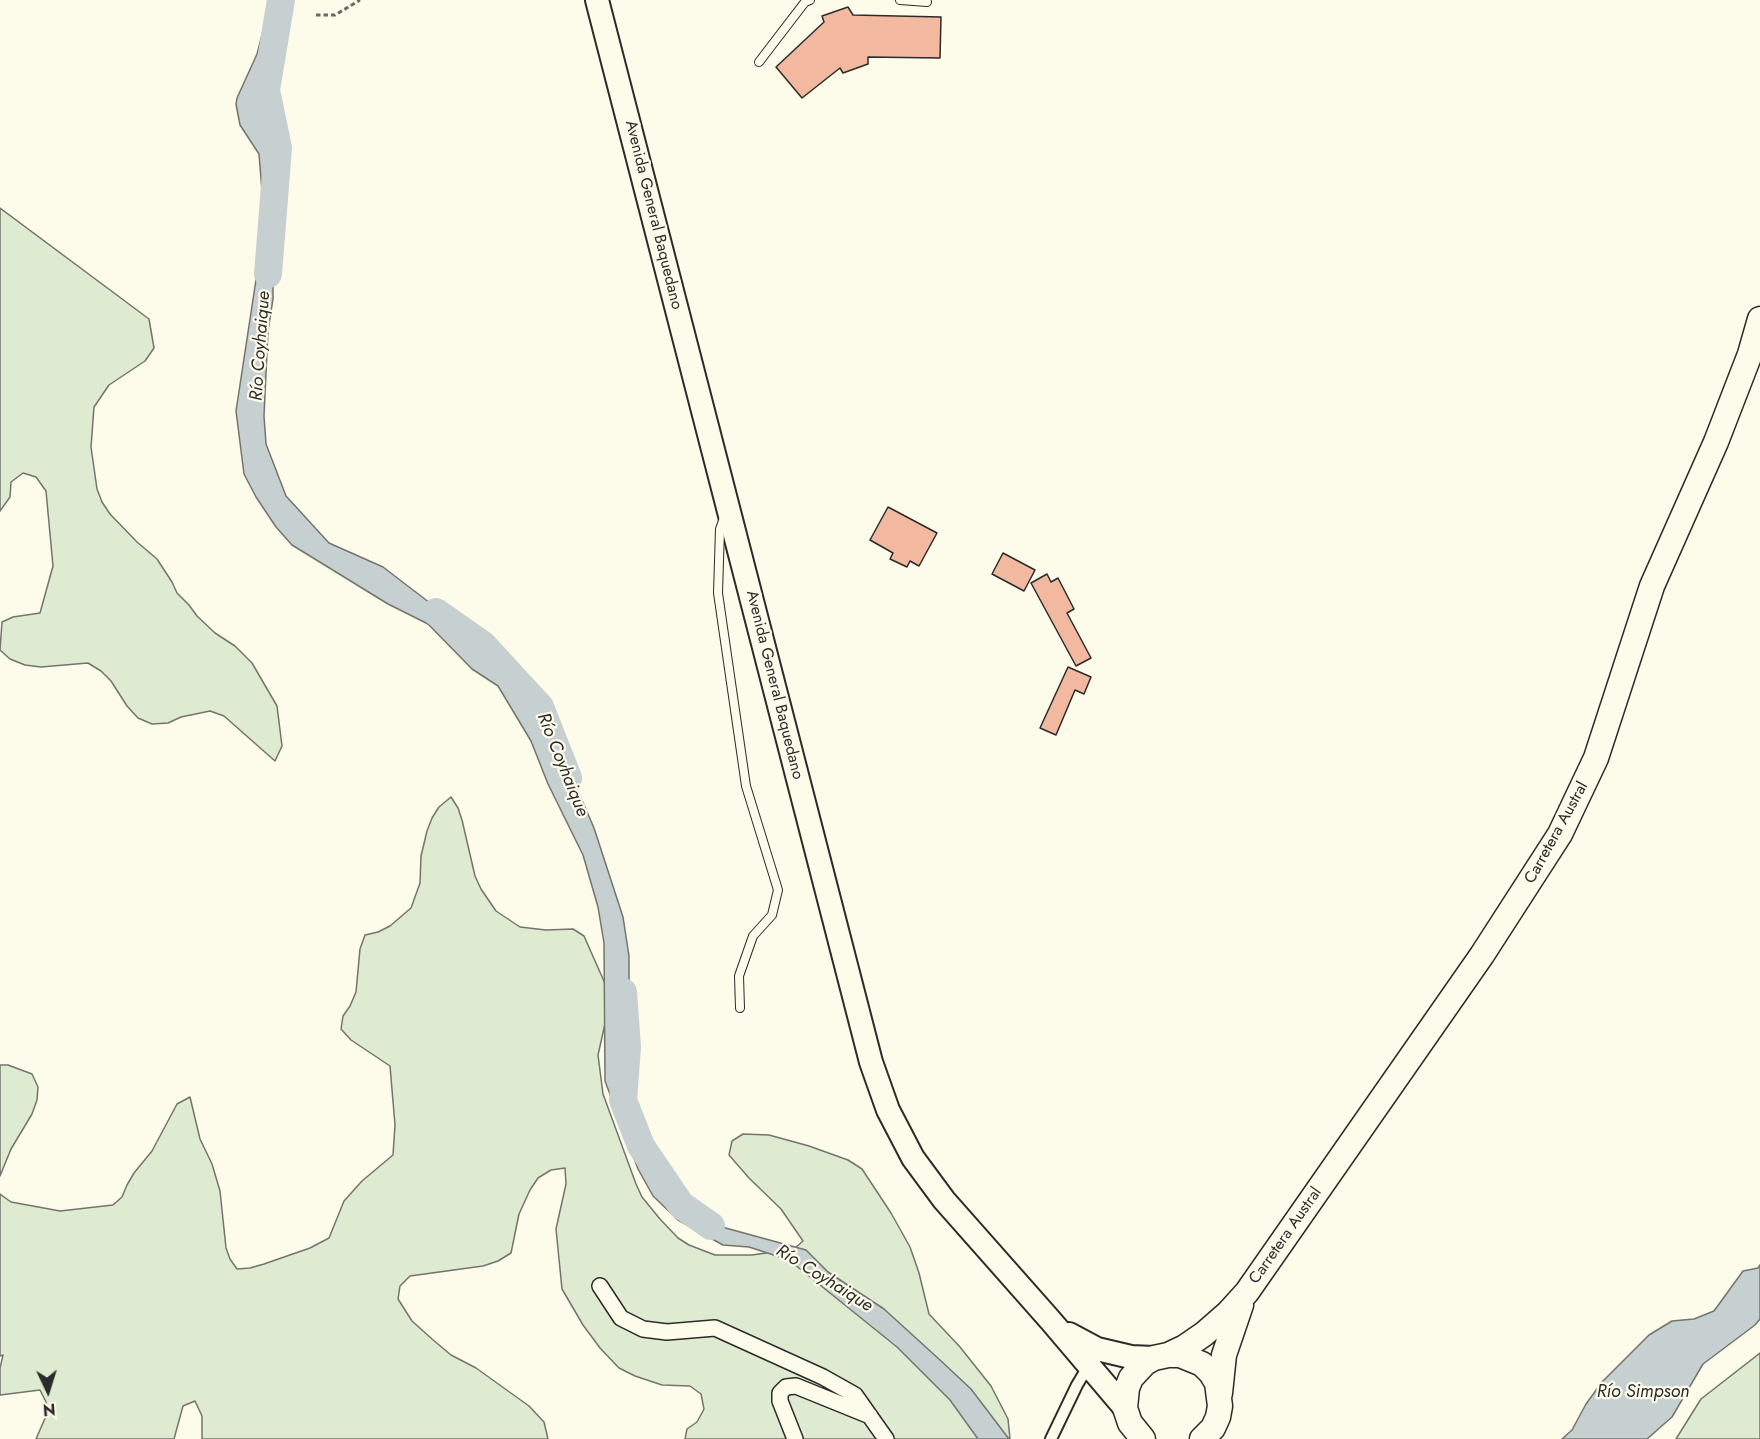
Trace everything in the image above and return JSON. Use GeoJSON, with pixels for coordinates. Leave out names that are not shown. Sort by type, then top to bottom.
{"type":"FeatureCollection","features":[{"type":"Feature","properties":{"kind":"highway","name":"Carretera Austral"},"geometry":{"type":"LineString","coordinates":[[1133,1427],[1125,1398],[1131,1378],[1145,1363],[1185,1347],[1204,1334],[1247,1292],[1482,955],[1560,834],[1596,758],[1652,586],[1720,433],[1750,354],[1760,319]]}},
{"type":"Feature","properties":{"kind":"highway","name":"Carretera Austral"},"geometry":{"type":"LineString","coordinates":[[1202,1439],[1213,1428],[1218,1417],[1226,1347],[1247,1292]]}},
{"type":"Feature","properties":{"kind":"highway"},"geometry":{"type":"LineString","coordinates":[[1161,1356],[1186,1357],[1202,1364],[1210,1373],[1220,1395]]}},
{"type":"Feature","properties":{"kind":"main road","name":"Avenida General Baquedano"},"geometry":{"type":"LineString","coordinates":[[597,0],[872,1062],[888,1110],[913,1158],[944,1200],[1089,1365],[1133,1427]]}},
{"type":"Feature","properties":{"kind":"main road","name":"Avenida General Baquedano"},"geometry":{"type":"LineString","coordinates":[[1051,1321],[1096,1349],[1131,1357],[1161,1356]]}},
{"type":"Feature","properties":{"kind":"street"},"geometry":{"type":"LineString","coordinates":[[600,1286],[621,1318],[643,1329],[667,1332],[715,1328],[823,1377],[855,1395],[886,1439]]}},
{"type":"Feature","properties":{"kind":"street"},"geometry":{"type":"LineString","coordinates":[[1051,1439],[1089,1365]]}},
{"type":"Feature","properties":{"kind":"street"},"geometry":{"type":"LineString","coordinates":[[795,1439],[780,1401],[780,1394],[786,1387],[796,1386],[871,1416]]}},
{"type":"Feature","properties":{"kind":"lane"},"geometry":{"type":"LineString","coordinates":[[900,0],[927,2]]}},
{"type":"Feature","properties":{"kind":"lane"},"geometry":{"type":"LineString","coordinates":[[759,62],[807,1]]}},
{"type":"Feature","properties":{"kind":"lane"},"geometry":{"type":"LineString","coordinates":[[729,509],[720,529],[718,593],[746,786],[778,890],[771,915],[753,936],[739,976],[740,1008]]}},
{"type":"Feature","properties":{"kind":"path"},"geometry":{"type":"LineString","coordinates":[[316,15],[335,15],[360,0]]}},
{"type":"Feature","properties":{"kind":"green space"},"geometry":{"type":"Polygon","coordinates":[[[0,208],[149,319],[154,348],[145,361],[109,385],[94,407],[91,447],[97,489],[110,514],[157,559],[177,593],[197,616],[215,633],[235,646],[252,663],[277,706],[282,746],[275,761],[224,716],[210,711],[181,717],[168,723],[152,724],[138,718],[127,706],[111,681],[88,663],[41,667],[25,665],[10,659],[0,650],[2,622],[13,617],[40,613],[53,566],[46,491],[36,477],[23,473],[11,482],[10,497],[0,511],[0,208]]]}},
{"type":"Feature","properties":{"kind":"green space"},"geometry":{"type":"Polygon","coordinates":[[[451,797],[462,820],[475,876],[496,911],[520,927],[546,930],[573,929],[584,936],[611,997],[598,1055],[603,1094],[636,1184],[642,1197],[660,1219],[678,1238],[715,1255],[752,1255],[794,1249],[803,1241],[781,1209],[729,1155],[732,1141],[743,1134],[769,1135],[848,1160],[862,1169],[891,1213],[910,1247],[929,1314],[960,1347],[991,1386],[1008,1419],[1010,1439],[685,1439],[687,1429],[697,1422],[704,1409],[701,1394],[690,1386],[662,1385],[619,1368],[583,1325],[562,1289],[556,1229],[566,1184],[565,1168],[551,1170],[538,1178],[530,1190],[519,1214],[511,1253],[483,1266],[410,1276],[400,1286],[398,1299],[412,1321],[451,1355],[476,1368],[529,1406],[544,1422],[548,1439],[202,1439],[202,1416],[195,1401],[183,1406],[174,1439],[36,1439],[46,1416],[46,1402],[40,1390],[0,1395],[0,1368],[3,1355],[0,1356],[0,1194],[11,1202],[60,1211],[113,1205],[122,1197],[134,1173],[152,1151],[177,1104],[190,1097],[200,1139],[212,1164],[220,1191],[226,1248],[237,1269],[264,1264],[310,1248],[329,1238],[344,1201],[362,1181],[393,1155],[395,1125],[390,1066],[351,1040],[341,1029],[343,1016],[356,992],[360,949],[365,935],[390,926],[411,908],[420,883],[421,856],[427,831],[439,807],[451,797]]]}},
{"type":"Feature","properties":{"kind":"green space"},"geometry":{"type":"Polygon","coordinates":[[[0,1065],[8,1065],[32,1074],[38,1087],[37,1100],[32,1114],[11,1149],[0,1176],[0,1065]]]}},
{"type":"Feature","properties":{"kind":"green space"},"geometry":{"type":"Polygon","coordinates":[[[1760,1353],[1760,1439],[1676,1439],[1701,1399],[1760,1353]]]}},
{"type":"Feature","properties":{"kind":"water"},"geometry":{"type":"Polygon","coordinates":[[[271,0],[288,0],[269,57],[267,71],[275,92],[278,132],[271,167],[273,299],[268,331],[264,416],[266,444],[286,496],[329,543],[383,567],[447,616],[509,670],[540,716],[569,770],[594,828],[623,917],[629,956],[624,1058],[630,1101],[645,1161],[669,1197],[722,1227],[806,1250],[828,1272],[884,1309],[940,1360],[971,1389],[1009,1439],[978,1439],[950,1400],[897,1347],[789,1260],[749,1247],[723,1245],[678,1220],[653,1196],[638,1169],[605,1081],[604,943],[598,907],[583,855],[548,784],[531,741],[498,686],[472,669],[428,624],[388,604],[292,545],[276,527],[244,474],[236,411],[261,247],[262,191],[259,154],[240,125],[236,104],[257,54],[271,0]]]}},
{"type":"Feature","properties":{"kind":"water","name":"Río Simpson"},"geometry":{"type":"Polygon","coordinates":[[[1760,1265],[1760,1319],[1703,1364],[1672,1417],[1647,1439],[1562,1439],[1572,1430],[1586,1404],[1602,1382],[1649,1335],[1672,1321],[1694,1319],[1714,1311],[1743,1271],[1758,1268],[1760,1265]]]}},
{"type":"Feature","properties":{"kind":"building"},"geometry":{"type":"Polygon","coordinates":[[[848,7],[853,15],[941,17],[940,58],[868,57],[868,64],[843,73],[840,68],[802,98],[776,67],[824,22],[822,16],[848,7]]]}},
{"type":"Feature","properties":{"kind":"building"},"geometry":{"type":"Polygon","coordinates":[[[888,507],[937,533],[919,566],[910,561],[907,567],[890,559],[893,553],[870,540],[888,507]]]}},
{"type":"Feature","properties":{"kind":"building"},"geometry":{"type":"Polygon","coordinates":[[[1003,553],[1035,570],[1024,591],[992,574],[1003,553]]]}},
{"type":"Feature","properties":{"kind":"building"},"geometry":{"type":"Polygon","coordinates":[[[1047,574],[1051,582],[1058,578],[1074,609],[1067,613],[1091,658],[1076,666],[1031,583],[1047,574]]]}},
{"type":"Feature","properties":{"kind":"building"},"geometry":{"type":"Polygon","coordinates":[[[1068,667],[1091,677],[1084,694],[1075,690],[1056,735],[1040,728],[1068,667]]]}},
{"type":"Feature","properties":{"kind":"waterway","name":"Río Coyhaique"},"geometry":{"type":"LineString","coordinates":[[268,274],[278,148],[266,90],[281,0]]}},
{"type":"Feature","properties":{"kind":"waterway","name":"Río Coyhaique"},"geometry":{"type":"LineString","coordinates":[[436,612],[483,645],[540,707],[568,778]]}},
{"type":"Feature","properties":{"kind":"waterway","name":"Río Coyhaique"},"geometry":{"type":"LineString","coordinates":[[623,992],[627,1047],[623,1100],[641,1146],[681,1205],[711,1226]]}}]}
